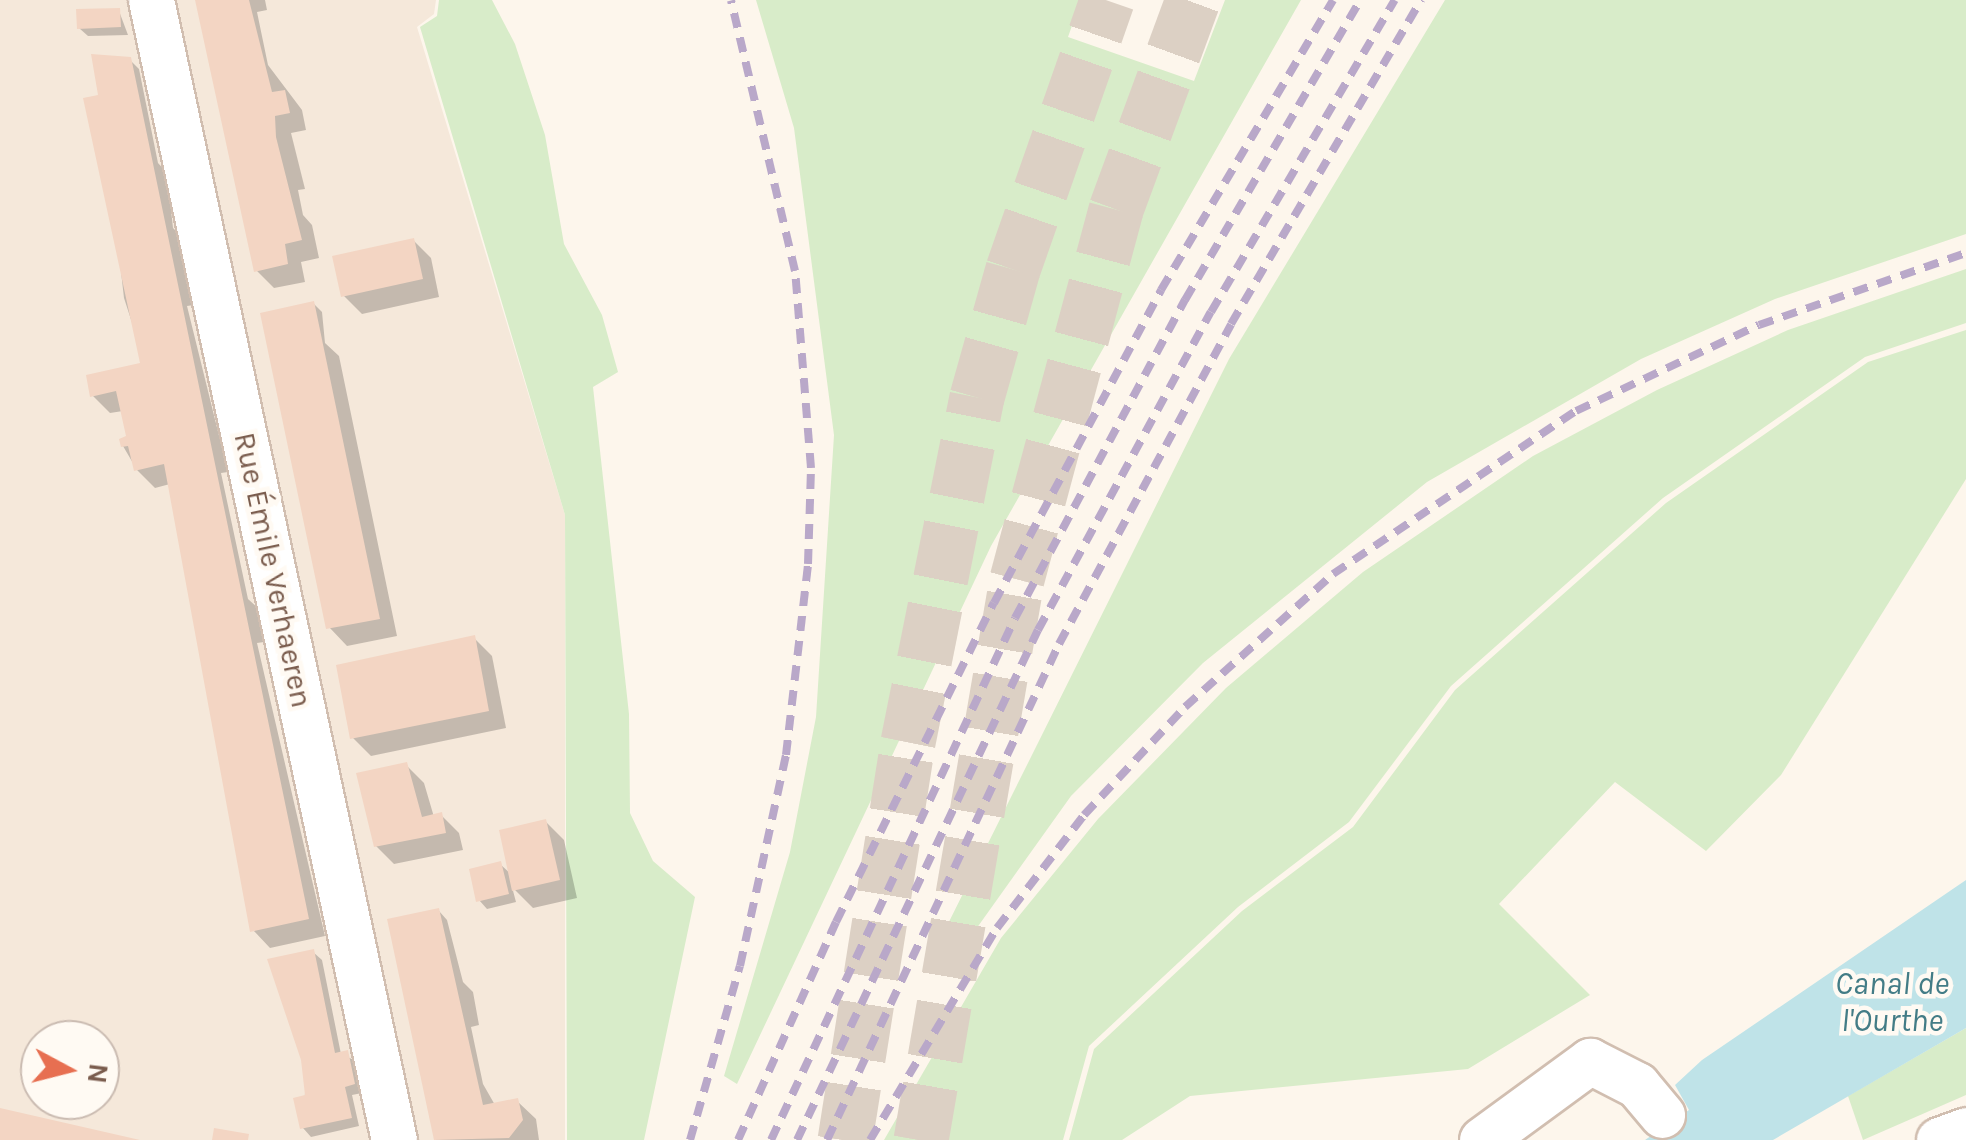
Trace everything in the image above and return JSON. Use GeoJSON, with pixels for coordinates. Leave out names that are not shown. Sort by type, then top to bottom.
{"type":"FeatureCollection","features":[{"type":"Feature","properties":{"kind":"street","name":"Rue Émile Verhaeren"},"geometry":{"type":"LineString","coordinates":[[151,0],[394,1140]]}},
{"type":"Feature","properties":{"kind":"street"},"geometry":{"type":"LineString","coordinates":[[1482,1140],[1590,1061],[1638,1085],[1662,1115]]}},
{"type":"Feature","properties":{"kind":"street"},"geometry":{"type":"LineString","coordinates":[[1939,1140],[1966,1130]]}},
{"type":"Feature","properties":{"kind":"shaded area"},"geometry":{"type":"Polygon","coordinates":[[[0,0],[436,0],[434,14],[417,27],[565,515],[565,1140],[0,1140],[0,0]]]}},
{"type":"Feature","properties":{"kind":"green space"},"geometry":{"type":"Polygon","coordinates":[[[439,0],[492,0],[515,44],[545,135],[564,244],[602,315],[618,372],[593,387],[629,714],[630,813],[653,861],[695,897],[644,1140],[567,1140],[565,515],[420,27],[437,16],[439,0]]]}},
{"type":"Feature","properties":{"kind":"green space"},"geometry":{"type":"Polygon","coordinates":[[[756,0],[1081,0],[1068,37],[1194,81],[1225,0],[1301,0],[991,546],[737,1084],[724,1076],[790,852],[816,717],[834,435],[794,128],[756,0]]]}},
{"type":"Feature","properties":{"kind":"green space"},"geometry":{"type":"Polygon","coordinates":[[[1445,0],[1966,0],[1966,234],[1775,299],[1641,359],[1427,482],[1203,663],[1071,796],[944,974],[927,966],[1229,359],[1445,0]]]}},
{"type":"Feature","properties":{"kind":"green space"},"geometry":{"type":"Polygon","coordinates":[[[1966,269],[1966,323],[1865,357],[1663,498],[1451,686],[1349,822],[1238,907],[1089,1046],[1063,1140],[884,1140],[1001,938],[1098,819],[1226,688],[1363,572],[1533,456],[1657,390],[1788,330],[1966,269]]]}},
{"type":"Feature","properties":{"kind":"green space"},"geometry":{"type":"Polygon","coordinates":[[[1966,330],[1966,479],[1781,775],[1706,851],[1615,782],[1499,904],[1590,995],[1468,1069],[1190,1096],[1122,1140],[1069,1140],[1094,1049],[1242,911],[1353,827],[1455,690],[1666,503],[1868,362],[1966,330]]]}},
{"type":"Feature","properties":{"kind":"green space"},"geometry":{"type":"Polygon","coordinates":[[[1966,1028],[1966,1095],[1863,1140],[1848,1096],[1966,1028]]]}},
{"type":"Feature","properties":{"kind":"water","name":"Canal de l'Ourthe"},"geometry":{"type":"Polygon","coordinates":[[[1966,880],[1966,1028],[1773,1140],[1645,1140],[1689,1110],[1675,1085],[1702,1060],[1966,880]]]}},
{"type":"Feature","properties":{"kind":"building"},"geometry":{"type":"Polygon","coordinates":[[[195,0],[249,0],[272,92],[285,90],[290,113],[275,116],[276,137],[302,240],[285,244],[288,264],[254,272],[195,0]]]}},
{"type":"Feature","properties":{"kind":"building"},"geometry":{"type":"Polygon","coordinates":[[[120,8],[121,27],[77,29],[76,9],[120,8]]]}},
{"type":"Feature","properties":{"kind":"building"},"geometry":{"type":"Polygon","coordinates":[[[91,54],[131,57],[309,919],[250,932],[164,464],[134,471],[128,446],[121,447],[119,439],[126,436],[116,391],[90,397],[86,375],[140,363],[83,98],[98,95],[91,54]]]}},
{"type":"Feature","properties":{"kind":"building"},"geometry":{"type":"Polygon","coordinates":[[[414,238],[423,279],[341,297],[332,256],[414,238]]]}},
{"type":"Feature","properties":{"kind":"building"},"geometry":{"type":"Polygon","coordinates":[[[314,301],[380,619],[326,629],[260,313],[314,301]]]}},
{"type":"Feature","properties":{"kind":"building"},"geometry":{"type":"Polygon","coordinates":[[[475,635],[489,711],[350,739],[336,665],[475,635]]]}},
{"type":"Feature","properties":{"kind":"building"},"geometry":{"type":"Polygon","coordinates":[[[407,762],[422,817],[442,812],[446,833],[374,847],[356,773],[407,762]]]}},
{"type":"Feature","properties":{"kind":"building"},"geometry":{"type":"Polygon","coordinates":[[[546,819],[560,880],[512,891],[499,830],[546,819]]]}},
{"type":"Feature","properties":{"kind":"building"},"geometry":{"type":"Polygon","coordinates":[[[501,861],[509,894],[476,902],[469,869],[501,861]]]}},
{"type":"Feature","properties":{"kind":"building"},"geometry":{"type":"Polygon","coordinates":[[[439,908],[483,1105],[518,1098],[523,1120],[509,1138],[434,1140],[387,919],[439,908]]]}},
{"type":"Feature","properties":{"kind":"building"},"geometry":{"type":"Polygon","coordinates":[[[314,949],[335,1053],[348,1050],[355,1084],[345,1087],[352,1118],[300,1129],[293,1098],[305,1095],[301,1060],[267,959],[314,949]]]}},
{"type":"Feature","properties":{"kind":"building"},"geometry":{"type":"Polygon","coordinates":[[[0,1108],[20,1113],[20,1120],[52,1120],[140,1140],[0,1140],[0,1108]]]}},
{"type":"Feature","properties":{"kind":"building"},"geometry":{"type":"Polygon","coordinates":[[[214,1128],[249,1134],[248,1140],[212,1140],[214,1128]]]}},
{"type":"Feature","properties":{"kind":"tunnel"},"geometry":{"type":"LineString","coordinates":[[845,1140],[908,742],[977,397],[1013,269],[1107,0]]}},
{"type":"Feature","properties":{"kind":"tunnel"},"geometry":{"type":"LineString","coordinates":[[921,1140],[1017,579],[1116,209],[1193,0]]}},
{"type":"Feature","properties":{"kind":"railway"},"geometry":{"type":"LineString","coordinates":[[690,1140],[740,966],[786,755],[808,564],[811,468],[795,271],[731,0]]}},
{"type":"Feature","properties":{"kind":"railway"},"geometry":{"type":"LineString","coordinates":[[738,1140],[836,922],[994,603],[1161,290],[1333,0]]}},
{"type":"Feature","properties":{"kind":"railway"},"geometry":{"type":"LineString","coordinates":[[771,1140],[1015,618],[1185,300],[1360,0]]}},
{"type":"Feature","properties":{"kind":"railway"},"geometry":{"type":"LineString","coordinates":[[797,1140],[1038,630],[1211,312],[1395,0]]}},
{"type":"Feature","properties":{"kind":"railway"},"geometry":{"type":"LineString","coordinates":[[827,1140],[1059,644],[1231,324],[1421,0]]}},
{"type":"Feature","properties":{"kind":"railway"},"geometry":{"type":"LineString","coordinates":[[870,1140],[997,928],[1084,815],[1185,707],[1333,574],[1576,411],[1759,325],[1966,253]]}}]}
